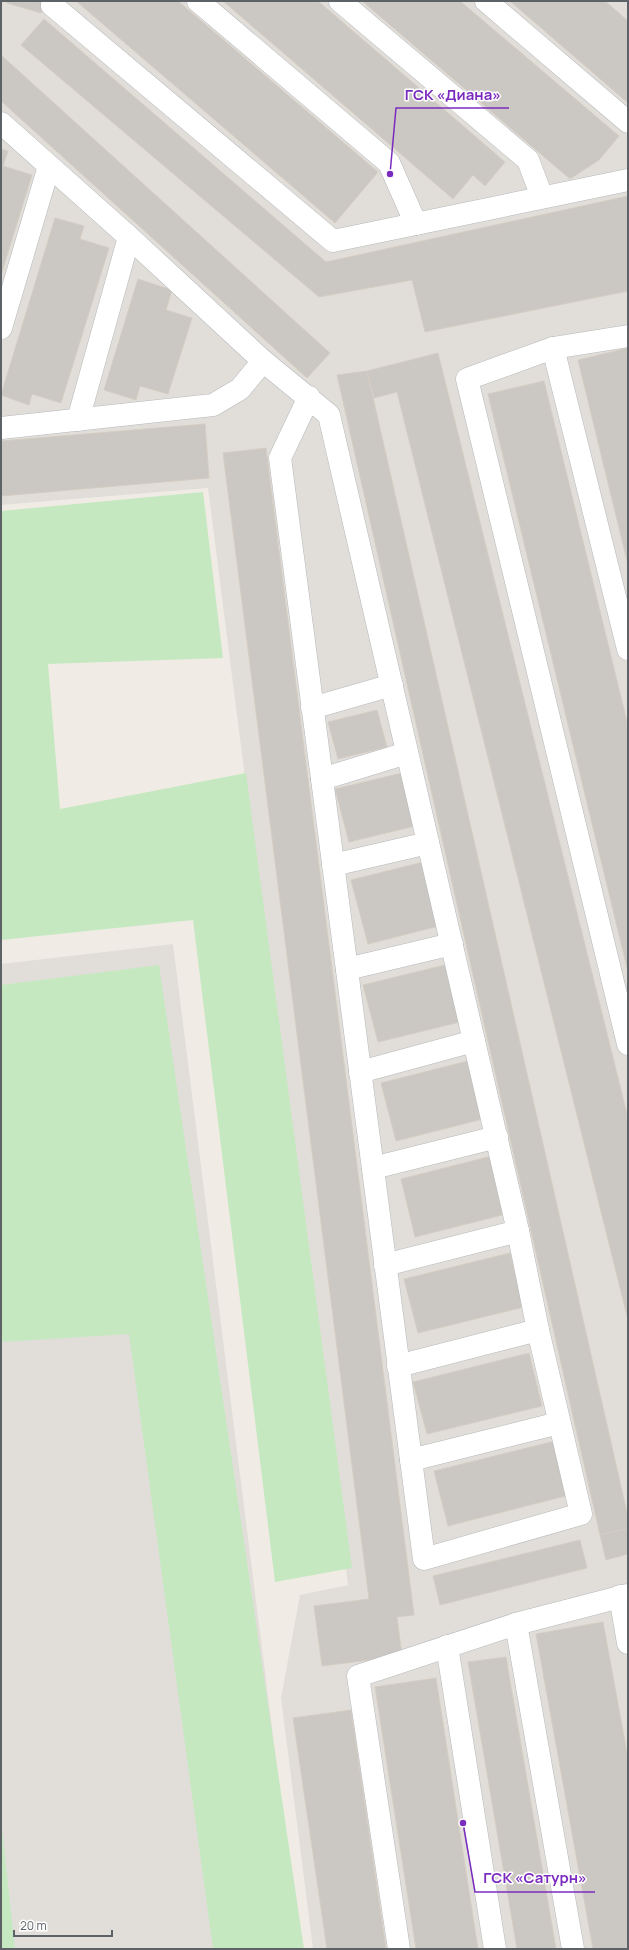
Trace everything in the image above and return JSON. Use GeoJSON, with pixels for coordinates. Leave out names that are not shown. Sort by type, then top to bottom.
{"type":"FeatureCollection","features":[{"type":"Feature","properties":{"kind":"lane"},"geometry":{"type":"LineString","coordinates":[[53,1],[52,5],[333,241],[628,180]]}},
{"type":"Feature","properties":{"kind":"lane"},"geometry":{"type":"LineString","coordinates":[[198,1],[389,163],[416,224]]}},
{"type":"Feature","properties":{"kind":"lane"},"geometry":{"type":"LineString","coordinates":[[340,1],[528,160],[542,197]]}},
{"type":"Feature","properties":{"kind":"lane"},"geometry":{"type":"LineString","coordinates":[[486,1],[628,122]]}},
{"type":"Feature","properties":{"kind":"lane"},"geometry":{"type":"LineString","coordinates":[[1,123],[129,237],[263,361],[309,397],[329,415],[497,1137],[538,1330],[581,1514],[424,1559],[280,458],[309,397]]}},
{"type":"Feature","properties":{"kind":"lane"},"geometry":{"type":"LineString","coordinates":[[1,328],[49,166]]}},
{"type":"Feature","properties":{"kind":"lane"},"geometry":{"type":"LineString","coordinates":[[78,420],[129,237]]}},
{"type":"Feature","properties":{"kind":"lane"},"geometry":{"type":"LineString","coordinates":[[628,336],[553,348],[467,380],[628,1044]]}},
{"type":"Feature","properties":{"kind":"lane"},"geometry":{"type":"LineString","coordinates":[[553,348],[628,649]]}},
{"type":"Feature","properties":{"kind":"lane"},"geometry":{"type":"LineString","coordinates":[[1,428],[213,405],[240,389],[263,361]]}},
{"type":"Feature","properties":{"kind":"lane"},"geometry":{"type":"LineString","coordinates":[[312,708],[392,685]]}},
{"type":"Feature","properties":{"kind":"lane"},"geometry":{"type":"LineString","coordinates":[[322,779],[407,753]]}},
{"type":"Feature","properties":{"kind":"lane"},"geometry":{"type":"LineString","coordinates":[[333,865],[428,843]]}},
{"type":"Feature","properties":{"kind":"lane"},"geometry":{"type":"LineString","coordinates":[[347,969],[452,944]]}},
{"type":"Feature","properties":{"kind":"lane"},"geometry":{"type":"LineString","coordinates":[[360,1072],[474,1041]]}},
{"type":"Feature","properties":{"kind":"lane"},"geometry":{"type":"LineString","coordinates":[[373,1168],[497,1137]]}},
{"type":"Feature","properties":{"kind":"lane"},"geometry":{"type":"LineString","coordinates":[[385,1265],[518,1232]]}},
{"type":"Feature","properties":{"kind":"lane"},"geometry":{"type":"LineString","coordinates":[[398,1366],[538,1330]]}},
{"type":"Feature","properties":{"kind":"lane"},"geometry":{"type":"LineString","coordinates":[[411,1460],[559,1423]]}},
{"type":"Feature","properties":{"kind":"lane"},"geometry":{"type":"LineString","coordinates":[[399,1949],[358,1676],[516,1624],[624,1596],[628,1643]]}},
{"type":"Feature","properties":{"kind":"lane"},"geometry":{"type":"LineString","coordinates":[[516,1624],[573,1949]]}},
{"type":"Feature","properties":{"kind":"lane"},"geometry":{"type":"LineString","coordinates":[[447,1646],[495,1949]]}},
{"type":"Feature","properties":{"kind":"shaded area"},"geometry":{"type":"Polygon","coordinates":[[[1,1],[628,1],[628,1949],[313,1949],[281,1698],[300,1595],[348,1585],[208,488],[1,505],[1,1]]]}},
{"type":"Feature","properties":{"kind":"shaded area"},"geometry":{"type":"Polygon","coordinates":[[[173,944],[300,1949],[1,1949],[1,964],[173,944]]]}},
{"type":"Feature","properties":{"kind":"green space"},"geometry":{"type":"Polygon","coordinates":[[[203,492],[223,658],[48,664],[60,809],[246,773],[352,1568],[275,1582],[193,920],[1,940],[1,511],[203,492]]]}},
{"type":"Feature","properties":{"kind":"green space"},"geometry":{"type":"Polygon","coordinates":[[[159,965],[304,1949],[213,1949],[129,1334],[1,1342],[1,985],[159,965]]]}},
{"type":"Feature","properties":{"kind":"green space"},"geometry":{"type":"Polygon","coordinates":[[[1,1819],[15,1949],[1,1949],[1,1819]]]}},
{"type":"Feature","properties":{"kind":"building"},"geometry":{"type":"Polygon","coordinates":[[[7,1],[44,1],[41,13],[7,3],[7,1]]]}},
{"type":"Feature","properties":{"kind":"building"},"geometry":{"type":"Polygon","coordinates":[[[76,1],[178,1],[378,172],[335,223],[76,1]]]}},
{"type":"Feature","properties":{"kind":"building"},"geometry":{"type":"Polygon","coordinates":[[[223,1],[318,1],[505,162],[485,186],[473,175],[453,199],[223,1]]]}},
{"type":"Feature","properties":{"kind":"building"},"geometry":{"type":"Polygon","coordinates":[[[362,1],[460,1],[619,136],[599,160],[570,179],[362,1]]]}},
{"type":"Feature","properties":{"kind":"building"},"geometry":{"type":"Polygon","coordinates":[[[510,1],[605,1],[628,21],[628,103],[510,1]]]}},
{"type":"Feature","properties":{"kind":"building"},"geometry":{"type":"Polygon","coordinates":[[[44,19],[326,262],[628,196],[628,291],[425,332],[412,280],[319,297],[21,45],[44,19]]]}},
{"type":"Feature","properties":{"kind":"building"},"geometry":{"type":"Polygon","coordinates":[[[1,55],[330,353],[307,378],[1,101],[1,55]]]}},
{"type":"Feature","properties":{"kind":"building"},"geometry":{"type":"Polygon","coordinates":[[[1,149],[8,151],[3,166],[32,175],[1,275],[1,149]]]}},
{"type":"Feature","properties":{"kind":"building"},"geometry":{"type":"Polygon","coordinates":[[[55,218],[84,226],[80,239],[109,248],[61,403],[32,394],[29,405],[1,395],[55,218]]]}},
{"type":"Feature","properties":{"kind":"building"},"geometry":{"type":"Polygon","coordinates":[[[138,279],[172,290],[166,310],[192,318],[168,394],[140,386],[136,400],[104,390],[138,279]]]}},
{"type":"Feature","properties":{"kind":"building"},"geometry":{"type":"Polygon","coordinates":[[[628,348],[628,565],[578,360],[628,348]]]}},
{"type":"Feature","properties":{"kind":"building"},"geometry":{"type":"Polygon","coordinates":[[[438,353],[628,1118],[628,1320],[397,392],[374,398],[367,371],[438,353]]]}},
{"type":"Feature","properties":{"kind":"building"},"geometry":{"type":"Polygon","coordinates":[[[367,371],[628,1517],[628,1528],[600,1535],[337,375],[367,371]]]}},
{"type":"Feature","properties":{"kind":"building"},"geometry":{"type":"Polygon","coordinates":[[[544,381],[628,726],[628,972],[488,394],[544,381]]]}},
{"type":"Feature","properties":{"kind":"building"},"geometry":{"type":"Polygon","coordinates":[[[205,424],[209,478],[1,496],[1,441],[205,424]]]}},
{"type":"Feature","properties":{"kind":"building"},"geometry":{"type":"Polygon","coordinates":[[[266,448],[414,1615],[397,1617],[402,1656],[322,1666],[314,1606],[369,1599],[223,453],[266,448]]]}},
{"type":"Feature","properties":{"kind":"building"},"geometry":{"type":"Polygon","coordinates":[[[377,710],[387,747],[338,759],[328,722],[377,710]]]}},
{"type":"Feature","properties":{"kind":"building"},"geometry":{"type":"Polygon","coordinates":[[[402,773],[415,826],[349,842],[335,789],[402,773]]]}},
{"type":"Feature","properties":{"kind":"building"},"geometry":{"type":"Polygon","coordinates":[[[423,862],[439,926],[368,944],[351,880],[423,862]]]}},
{"type":"Feature","properties":{"kind":"building"},"geometry":{"type":"Polygon","coordinates":[[[445,965],[460,1022],[378,1042],[363,985],[445,965]]]}},
{"type":"Feature","properties":{"kind":"building"},"geometry":{"type":"Polygon","coordinates":[[[468,1061],[483,1119],[396,1141],[381,1083],[468,1061]]]}},
{"type":"Feature","properties":{"kind":"building"},"geometry":{"type":"Polygon","coordinates":[[[492,1156],[506,1214],[415,1237],[401,1179],[492,1156]]]}},
{"type":"Feature","properties":{"kind":"building"},"geometry":{"type":"Polygon","coordinates":[[[510,1253],[524,1307],[418,1333],[404,1279],[510,1253]]]}},
{"type":"Feature","properties":{"kind":"building"},"geometry":{"type":"Polygon","coordinates":[[[529,1353],[542,1406],[427,1434],[413,1382],[529,1353]]]}},
{"type":"Feature","properties":{"kind":"building"},"geometry":{"type":"Polygon","coordinates":[[[555,1441],[569,1495],[448,1526],[434,1471],[555,1441]]]}},
{"type":"Feature","properties":{"kind":"building"},"geometry":{"type":"Polygon","coordinates":[[[628,1528],[628,1554],[606,1560],[600,1535],[628,1528]]]}},
{"type":"Feature","properties":{"kind":"building"},"geometry":{"type":"Polygon","coordinates":[[[580,1540],[587,1568],[440,1605],[433,1576],[580,1540]]]}},
{"type":"Feature","properties":{"kind":"building"},"geometry":{"type":"Polygon","coordinates":[[[603,1622],[628,1758],[628,1949],[593,1949],[536,1634],[603,1622]]]}},
{"type":"Feature","properties":{"kind":"building"},"geometry":{"type":"Polygon","coordinates":[[[506,1657],[556,1949],[517,1949],[468,1662],[506,1657]]]}},
{"type":"Feature","properties":{"kind":"building"},"geometry":{"type":"Polygon","coordinates":[[[436,1678],[478,1949],[416,1949],[375,1687],[436,1678]]]}},
{"type":"Feature","properties":{"kind":"building"},"geometry":{"type":"Polygon","coordinates":[[[351,1710],[386,1949],[327,1949],[293,1718],[351,1710]]]}},
{"type":"Feature","properties":{"kind":"place","name":"ГСК «Диана»"},"geometry":{"type":"Point","coordinates":[390,174]}},
{"type":"Feature","properties":{"kind":"place","name":"ГСК «Сатурн»"},"geometry":{"type":"Point","coordinates":[463,1823]}}]}
